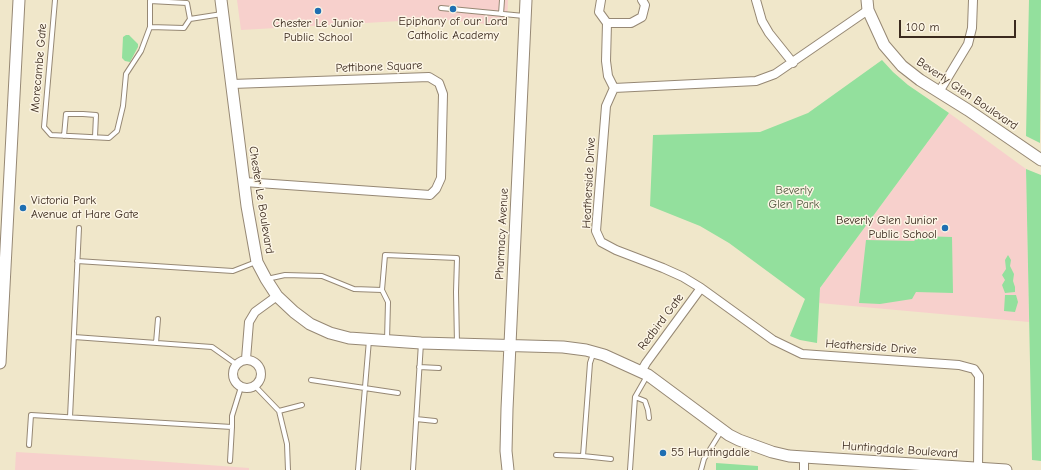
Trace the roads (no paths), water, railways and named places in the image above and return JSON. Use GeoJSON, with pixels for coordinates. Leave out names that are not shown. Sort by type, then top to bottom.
{"type":"FeatureCollection","features":[{"type":"Feature","properties":{"kind":"street"},"geometry":{"type":"LineString","coordinates":[[0,363],[4,204],[19,0]]}},
{"type":"Feature","properties":{"kind":"street","name":"Chester Le Boulevard"},"geometry":{"type":"LineString","coordinates":[[221,0],[247,206],[257,262],[277,296],[294,312],[310,324],[330,333],[349,338],[421,343],[510,346]]}},
{"type":"Feature","properties":{"kind":"street","name":"Pharmacy Avenue"},"geometry":{"type":"LineString","coordinates":[[508,470],[506,451],[510,346],[526,0]]}},
{"type":"Feature","properties":{"kind":"street"},"geometry":{"type":"LineString","coordinates":[[601,0],[599,12],[606,23],[606,61],[608,76],[614,88],[756,81],[775,74],[792,63],[868,5]]}},
{"type":"Feature","properties":{"kind":"street"},"geometry":{"type":"LineString","coordinates":[[606,23],[631,23],[642,16],[646,5],[642,0]]}},
{"type":"Feature","properties":{"kind":"street"},"geometry":{"type":"LineString","coordinates":[[756,0],[762,21],[769,33],[792,63]]}},
{"type":"Feature","properties":{"kind":"street"},"geometry":{"type":"LineString","coordinates":[[939,92],[968,44],[972,28],[973,0]]}},
{"type":"Feature","properties":{"kind":"street","name":"Beverly Glen Boulevard"},"geometry":{"type":"LineString","coordinates":[[868,5],[884,45],[902,66],[920,80],[1041,160]]}},
{"type":"Feature","properties":{"kind":"street","name":"Pettibone Square"},"geometry":{"type":"LineString","coordinates":[[232,84],[429,77],[439,83],[443,94],[441,178],[436,189],[430,195],[244,182]]}},
{"type":"Feature","properties":{"kind":"street","name":"Heatherside Drive"},"geometry":{"type":"LineString","coordinates":[[614,88],[606,106],[596,230],[601,242],[616,250],[664,268],[683,277],[701,288],[773,340],[802,354],[959,365],[974,369],[978,376],[978,468]]}},
{"type":"Feature","properties":{"kind":"street","name":"Redbird Gate"},"geometry":{"type":"LineString","coordinates":[[644,374],[646,363],[701,288]]}},
{"type":"Feature","properties":{"kind":"street"},"geometry":{"type":"LineString","coordinates":[[246,359],[249,322],[255,312],[277,296]]}},
{"type":"Feature","properties":{"kind":"street","name":"Huntingdale Boulevard"},"geometry":{"type":"LineString","coordinates":[[510,346],[571,348],[604,355],[644,374],[722,430],[739,440],[772,452],[789,456],[1006,470]]}},
{"type":"Feature","properties":{"kind":"street"},"geometry":{"type":"LineString","coordinates":[[246,359],[255,362],[260,369],[260,378],[255,386],[250,388],[241,387],[234,381],[232,372],[236,364],[246,359]]}},
{"type":"Feature","properties":{"kind":"street"},"geometry":{"type":"LineString","coordinates":[[804,457],[804,470]]}},
{"type":"Feature","properties":{"kind":"lane","name":"Morecambe Gate"},"geometry":{"type":"LineString","coordinates":[[55,0],[44,127],[51,135],[64,136]]}},
{"type":"Feature","properties":{"kind":"lane"},"geometry":{"type":"LineString","coordinates":[[501,14],[502,0]]}},
{"type":"Feature","properties":{"kind":"lane"},"geometry":{"type":"LineString","coordinates":[[95,137],[96,115],[66,114],[64,136],[109,138],[117,131],[123,106],[126,74],[140,51],[150,27],[150,2],[187,4],[190,19],[184,28],[150,27]]}},
{"type":"Feature","properties":{"kind":"lane"},"geometry":{"type":"LineString","coordinates":[[441,8],[525,16]]}},
{"type":"Feature","properties":{"kind":"lane"},"geometry":{"type":"LineString","coordinates":[[190,19],[223,14]]}},
{"type":"Feature","properties":{"kind":"lane"},"geometry":{"type":"LineString","coordinates":[[70,417],[79,228]]}},
{"type":"Feature","properties":{"kind":"lane"},"geometry":{"type":"LineString","coordinates":[[386,341],[388,302],[382,290],[385,255],[457,258],[457,344]]}},
{"type":"Feature","properties":{"kind":"lane"},"geometry":{"type":"LineString","coordinates":[[77,261],[233,271],[257,262]]}},
{"type":"Feature","properties":{"kind":"lane"},"geometry":{"type":"LineString","coordinates":[[266,279],[285,275],[322,276],[354,289],[382,290]]}},
{"type":"Feature","properties":{"kind":"lane"},"geometry":{"type":"LineString","coordinates":[[156,343],[158,319]]}},
{"type":"Feature","properties":{"kind":"lane"},"geometry":{"type":"LineString","coordinates":[[74,337],[212,347],[236,364]]}},
{"type":"Feature","properties":{"kind":"lane"},"geometry":{"type":"LineString","coordinates":[[358,470],[369,340]]}},
{"type":"Feature","properties":{"kind":"lane"},"geometry":{"type":"LineString","coordinates":[[413,470],[421,343]]}},
{"type":"Feature","properties":{"kind":"lane"},"geometry":{"type":"LineString","coordinates":[[583,456],[590,364],[593,352]]}},
{"type":"Feature","properties":{"kind":"lane"},"geometry":{"type":"LineString","coordinates":[[419,367],[439,368]]}},
{"type":"Feature","properties":{"kind":"lane"},"geometry":{"type":"LineString","coordinates":[[630,470],[634,397],[644,374]]}},
{"type":"Feature","properties":{"kind":"lane"},"geometry":{"type":"LineString","coordinates":[[311,380],[398,393]]}},
{"type":"Feature","properties":{"kind":"lane"},"geometry":{"type":"LineString","coordinates":[[255,386],[279,411],[287,444],[288,470]]}},
{"type":"Feature","properties":{"kind":"lane"},"geometry":{"type":"LineString","coordinates":[[230,461],[232,416],[241,387]]}},
{"type":"Feature","properties":{"kind":"lane"},"geometry":{"type":"LineString","coordinates":[[634,397],[645,402],[649,418]]}},
{"type":"Feature","properties":{"kind":"lane"},"geometry":{"type":"LineString","coordinates":[[279,411],[302,405]]}},
{"type":"Feature","properties":{"kind":"lane"},"geometry":{"type":"LineString","coordinates":[[30,445],[32,415],[232,427]]}},
{"type":"Feature","properties":{"kind":"lane"},"geometry":{"type":"LineString","coordinates":[[416,419],[435,421]]}},
{"type":"Feature","properties":{"kind":"lane"},"geometry":{"type":"LineString","coordinates":[[700,470],[704,459],[722,430]]}},
{"type":"Feature","properties":{"kind":"lane"},"geometry":{"type":"LineString","coordinates":[[556,455],[611,459]]}},
{"type":"Feature","properties":{"kind":"place","name":"Epiphany of our Lord Catholic Academy"},"geometry":{"type":"Point","coordinates":[453,9]}},
{"type":"Feature","properties":{"kind":"place","name":"Chester Le Junior Public School"},"geometry":{"type":"Point","coordinates":[318,11]}},
{"type":"Feature","properties":{"kind":"place","name":"Victoria Park Avenue at Hare Gate"},"geometry":{"type":"Point","coordinates":[23,208]}},
{"type":"Feature","properties":{"kind":"place","name":"Beverly Glen Junior Public School"},"geometry":{"type":"Point","coordinates":[945,228]}},
{"type":"Feature","properties":{"kind":"place","name":"55 Huntingdale"},"geometry":{"type":"Point","coordinates":[663,453]}},
{"type":"Feature","properties":{"kind":"park label","name":"Beverly Glen Park"},"geometry":{"type":"Point","coordinates":[794,198]}}]}
